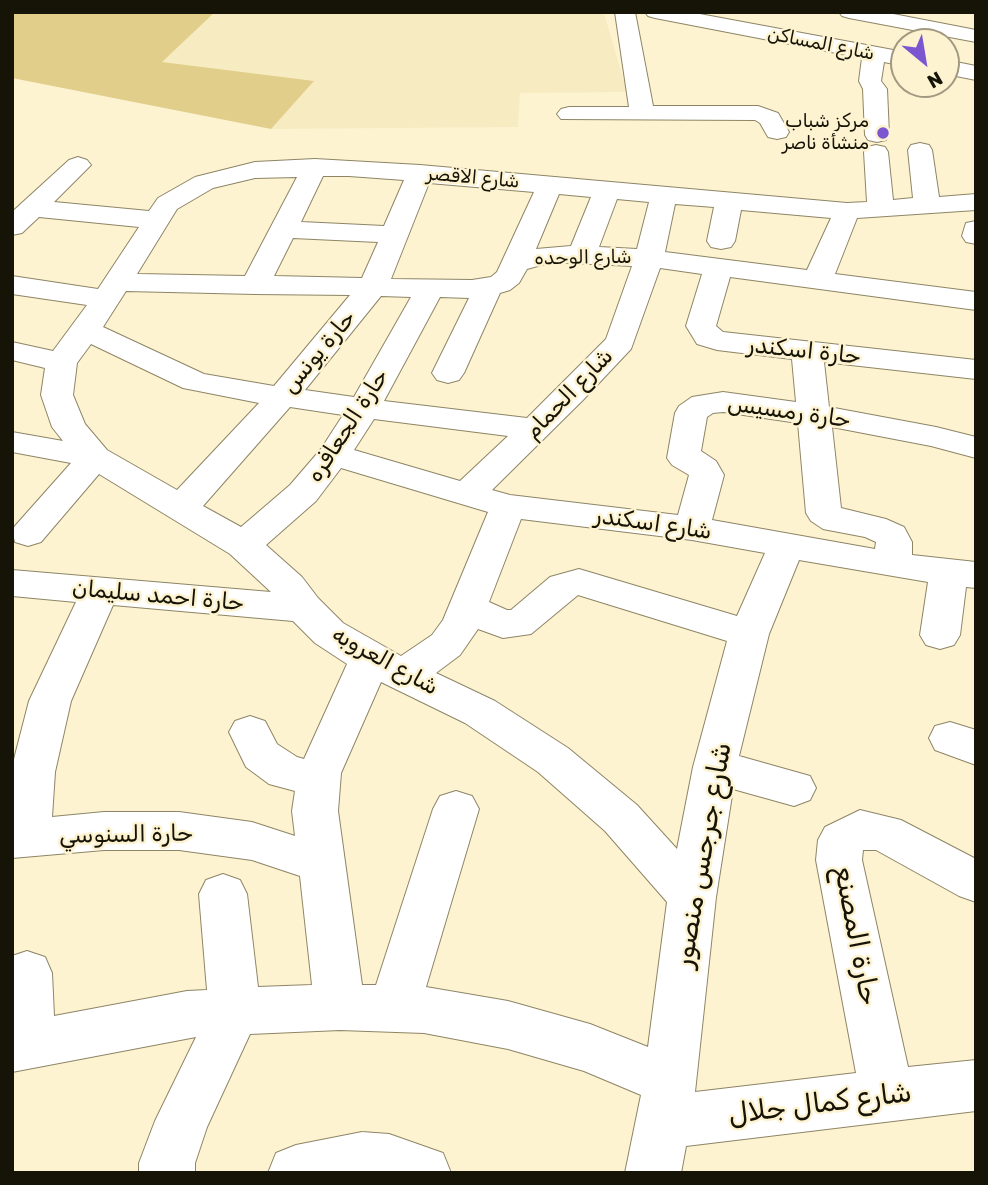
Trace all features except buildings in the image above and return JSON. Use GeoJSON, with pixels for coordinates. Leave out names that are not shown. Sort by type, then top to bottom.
{"type":"FeatureCollection","features":[{"type":"Feature","properties":{"kind":"street"},"geometry":{"type":"LineString","coordinates":[[625,12],[642,113]]}},
{"type":"Feature","properties":{"kind":"street","name":"شارع المساكن"},"geometry":{"type":"LineString","coordinates":[[655,12],[890,57]]}},
{"type":"Feature","properties":{"kind":"street"},"geometry":{"type":"LineString","coordinates":[[849,12],[976,36]]}},
{"type":"Feature","properties":{"kind":"street"},"geometry":{"type":"LineString","coordinates":[[874,54],[870,81],[875,89],[881,210]]}},
{"type":"Feature","properties":{"kind":"street"},"geometry":{"type":"LineString","coordinates":[[569,114],[642,113],[677,122],[762,114],[771,118],[777,132]]}},
{"type":"Feature","properties":{"kind":"street"},"geometry":{"type":"LineString","coordinates":[[920,150],[927,207]]}},
{"type":"Feature","properties":{"kind":"street"},"geometry":{"type":"LineString","coordinates":[[12,227],[78,165]]}},
{"type":"Feature","properties":{"kind":"street"},"geometry":{"type":"LineString","coordinates":[[255,285],[315,167]]}},
{"type":"Feature","properties":{"kind":"street","name":"شارع الاقصر"},"geometry":{"type":"LineString","coordinates":[[61,362],[86,330],[166,204],[204,182],[256,170],[315,167],[420,173],[847,211],[976,202]]}},
{"type":"Feature","properties":{"kind":"street","name":"حارة يونس"},"geometry":{"type":"LineString","coordinates":[[181,508],[283,396],[373,287],[420,173]]}},
{"type":"Feature","properties":{"kind":"street"},"geometry":{"type":"LineString","coordinates":[[515,264],[550,184]]}},
{"type":"Feature","properties":{"kind":"street"},"geometry":{"type":"LineString","coordinates":[[583,256],[607,190]]}},
{"type":"Feature","properties":{"kind":"street","name":"شارع الحمام"},"geometry":{"type":"LineString","coordinates":[[467,494],[620,342],[649,258],[664,195]]}},
{"type":"Feature","properties":{"kind":"street","name":"حارة اسكندر"},"geometry":{"type":"LineString","coordinates":[[729,201],[720,253],[701,326],[708,337],[717,341],[976,370]]}},
{"type":"Feature","properties":{"kind":"street"},"geometry":{"type":"LineString","coordinates":[[32,208],[154,220]]}},
{"type":"Feature","properties":{"kind":"street"},"geometry":{"type":"LineString","coordinates":[[818,279],[847,211]]}},
{"type":"Feature","properties":{"kind":"street"},"geometry":{"type":"LineString","coordinates":[[284,229],[395,235]]}},
{"type":"Feature","properties":{"kind":"street"},"geometry":{"type":"LineString","coordinates":[[976,229],[976,236]]}},
{"type":"Feature","properties":{"kind":"street","name":"شارع الوحده"},"geometry":{"type":"LineString","coordinates":[[488,288],[509,277],[515,264],[538,255],[649,258],[720,253],[818,279],[976,301]]}},
{"type":"Feature","properties":{"kind":"street"},"geometry":{"type":"LineString","coordinates":[[12,285],[111,290],[255,285],[488,288],[448,373]]}},
{"type":"Feature","properties":{"kind":"street","name":"حارة الجعافره"},"geometry":{"type":"LineString","coordinates":[[243,545],[303,493],[334,455],[364,408],[430,288]]}},
{"type":"Feature","properties":{"kind":"street"},"geometry":{"type":"LineString","coordinates":[[86,330],[194,381],[364,408],[535,429]]}},
{"type":"Feature","properties":{"kind":"street"},"geometry":{"type":"LineString","coordinates":[[12,351],[61,362]]}},
{"type":"Feature","properties":{"kind":"street"},"geometry":{"type":"LineString","coordinates":[[807,351],[824,513],[836,521],[883,530],[891,536],[894,542],[893,565]]}},
{"type":"Feature","properties":{"kind":"street","name":"شارع العروبه"},"geometry":{"type":"LineString","coordinates":[[61,362],[57,395],[69,427],[95,457],[243,545],[288,586],[304,608],[329,633],[388,667],[480,712],[553,760],[621,818],[692,897]]}},
{"type":"Feature","properties":{"kind":"street","name":"حارة رمسيس"},"geometry":{"type":"LineString","coordinates":[[692,528],[707,475],[704,469],[684,458],[691,413],[704,404],[723,402],[814,415],[936,437],[976,448]]}},
{"type":"Feature","properties":{"kind":"street"},"geometry":{"type":"LineString","coordinates":[[12,442],[95,457]]}},
{"type":"Feature","properties":{"kind":"street","name":"شارع اسكندر"},"geometry":{"type":"LineString","coordinates":[[334,455],[508,506],[692,528],[893,565],[962,574]]}},
{"type":"Feature","properties":{"kind":"street"},"geometry":{"type":"LineString","coordinates":[[28,534],[95,457]]}},
{"type":"Feature","properties":{"kind":"street"},"geometry":{"type":"LineString","coordinates":[[340,1007],[320,863],[315,811],[318,779],[388,667],[446,645],[461,624],[508,506]]}},
{"type":"Feature","properties":{"kind":"street","name":"شارع جرجس منصور"},"geometry":{"type":"LineString","coordinates":[[653,1173],[667,1102],[692,897],[715,767],[749,634],[787,545]]}},
{"type":"Feature","properties":{"kind":"street"},"geometry":{"type":"LineString","coordinates":[[940,635],[962,574]]}},
{"type":"Feature","properties":{"kind":"street"},"geometry":{"type":"LineString","coordinates":[[467,609],[503,624],[517,624],[564,586],[579,582],[749,634]]}},
{"type":"Feature","properties":{"kind":"street","name":"حارة احمد سليمان"},"geometry":{"type":"LineString","coordinates":[[12,583],[304,608]]}},
{"type":"Feature","properties":{"kind":"street"},"geometry":{"type":"LineString","coordinates":[[20,838],[50,701],[100,591]]}},
{"type":"Feature","properties":{"kind":"street"},"geometry":{"type":"LineString","coordinates":[[250,732],[261,755],[285,772],[318,779]]}},
{"type":"Feature","properties":{"kind":"street"},"geometry":{"type":"LineString","coordinates":[[715,767],[794,788]]}},
{"type":"Feature","properties":{"kind":"street"},"geometry":{"type":"LineString","coordinates":[[394,1009],[456,808]]}},
{"type":"Feature","properties":{"kind":"street","name":"حارة المصنع"},"geometry":{"type":"LineString","coordinates":[[887,1096],[839,860],[841,840],[860,829],[885,833],[976,883]]}},
{"type":"Feature","properties":{"kind":"street","name":"حارة السنوسي"},"geometry":{"type":"LineString","coordinates":[[20,838],[104,831],[179,831],[252,841],[320,863]]}},
{"type":"Feature","properties":{"kind":"street"},"geometry":{"type":"LineString","coordinates":[[167,1173],[167,1163],[182,1121],[235,1012],[223,894]]}},
{"type":"Feature","properties":{"kind":"street"},"geometry":{"type":"LineString","coordinates":[[27,973],[21,1045],[187,1014],[340,1007],[424,1010],[508,1025],[590,1048],[667,1102]]}},
{"type":"Feature","properties":{"kind":"street","name":"شارع كمال جلال"},"geometry":{"type":"LineString","coordinates":[[667,1102],[887,1096],[976,1085]]}},
{"type":"Feature","properties":{"kind":"street"},"geometry":{"type":"LineString","coordinates":[[296,1173],[362,1160],[389,1162],[422,1173]]}},
{"type":"Feature","properties":{"kind":"shaded area"},"geometry":{"type":"Polygon","coordinates":[[[12,12],[215,12],[162,62],[314,81],[271,129],[12,78],[12,12]]]}},
{"type":"Feature","properties":{"kind":"shaded area"},"geometry":{"type":"Polygon","coordinates":[[[215,12],[599,12],[604,13],[627,92],[520,93],[518,127],[271,129],[313,82],[161,62],[215,12]]]}},
{"type":"Feature","properties":{"kind":"place","name":"مركز شباب منشأة ناصر"},"geometry":{"type":"Point","coordinates":[883,133]}}]}
